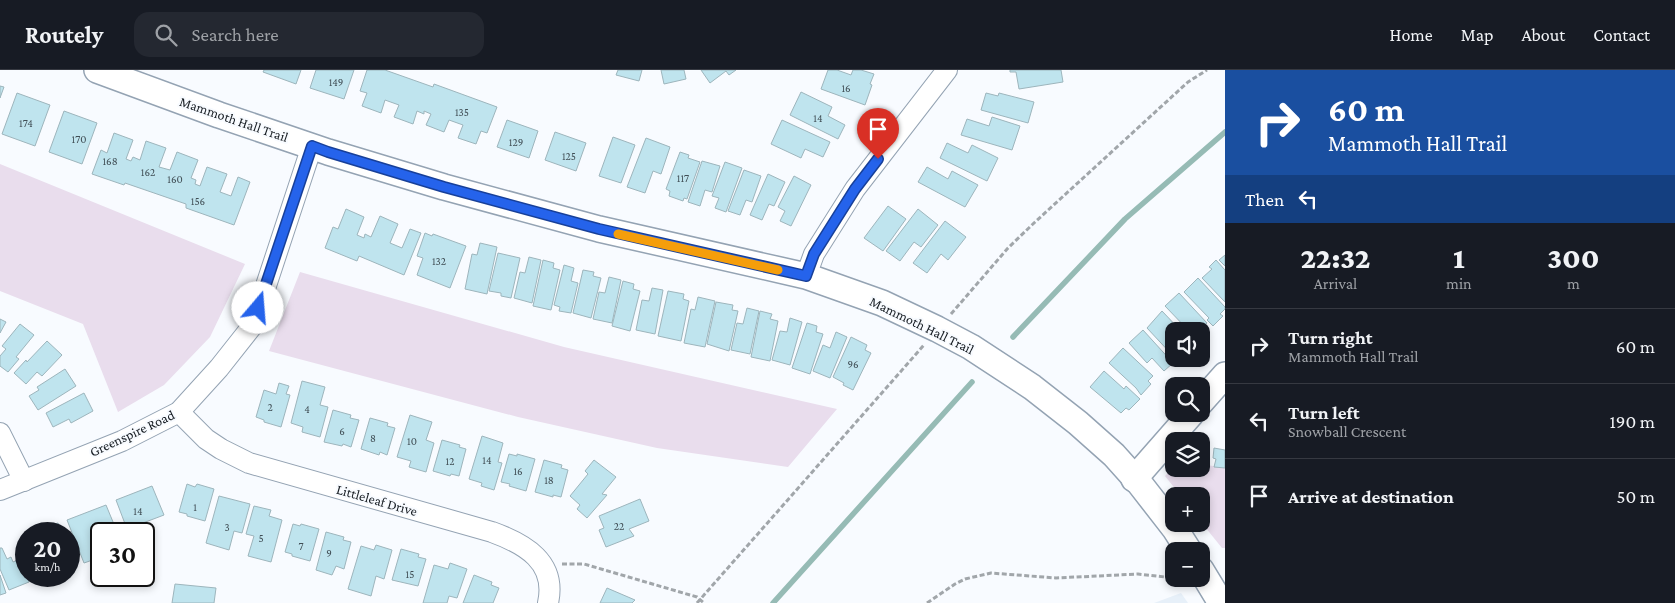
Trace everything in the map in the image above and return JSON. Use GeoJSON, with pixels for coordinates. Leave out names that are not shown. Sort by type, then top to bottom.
{"type":"FeatureCollection","features":[{"type":"Feature","properties":{"kind":"street","name":"Mammoth Hall Trail"},"geometry":{"type":"LineString","coordinates":[[97,70],[219,115],[328,152],[444,187],[599,229],[806,276],[882,303],[971,347],[1032,387],[1078,423],[1114,456],[1163,513],[1184,542]]}},
{"type":"Feature","properties":{"kind":"street"},"geometry":{"type":"LineString","coordinates":[[806,276],[814,254],[855,189],[947,70]]}},
{"type":"Feature","properties":{"kind":"street","name":"Greenspire Road"},"geometry":{"type":"LineString","coordinates":[[0,490],[122,440],[179,412],[219,368],[253,325],[312,146]]}},
{"type":"Feature","properties":{"kind":"street"},"geometry":{"type":"LineString","coordinates":[[1210,392],[1225,375]]}},
{"type":"Feature","properties":{"kind":"street","name":"Littleleaf Drive"},"geometry":{"type":"LineString","coordinates":[[179,412],[206,440],[249,463],[512,539],[529,549],[546,570],[550,592],[548,603]]}},
{"type":"Feature","properties":{"kind":"street"},"geometry":{"type":"LineString","coordinates":[[1134,479],[1184,422]]}},
{"type":"Feature","properties":{"kind":"street"},"geometry":{"type":"LineString","coordinates":[[0,433],[24,481]]}},
{"type":"Feature","properties":{"kind":"street"},"geometry":{"type":"LineString","coordinates":[[1210,585],[1221,603]]}},
{"type":"Feature","properties":{"kind":"path"},"geometry":{"type":"LineString","coordinates":[[543,565],[584,564],[697,597],[704,603]]}},
{"type":"Feature","properties":{"kind":"path"},"geometry":{"type":"LineString","coordinates":[[927,603],[965,579],[991,573],[1056,578],[1138,574],[1165,577]]}},
{"type":"Feature","properties":{"kind":"path"},"geometry":{"type":"LineString","coordinates":[[697,603],[700,599]]}},
{"type":"Feature","properties":{"kind":"shaded area"},"geometry":{"type":"Polygon","coordinates":[[[0,164],[245,264],[210,337],[164,385],[118,412],[83,324],[0,291],[0,164]]]}},
{"type":"Feature","properties":{"kind":"shaded area"},"geometry":{"type":"Polygon","coordinates":[[[300,272],[564,347],[837,409],[788,467],[657,448],[518,417],[269,351],[300,272]]]}},
{"type":"Feature","properties":{"kind":"shaded area"},"geometry":{"type":"Polygon","coordinates":[[[1210,466],[1225,468],[1225,548],[1222,548],[1209,532],[1210,487],[1174,487],[1166,477],[1210,477],[1210,466]]]}},
{"type":"Feature","properties":{"kind":"shaded area"},"geometry":{"type":"Polygon","coordinates":[[[1181,593],[1188,603],[1154,603],[1181,593]]]}},
{"type":"Feature","properties":{"kind":"building"},"geometry":{"type":"Polygon","coordinates":[[[264,70],[301,70],[296,84],[263,72],[264,70]]]}},
{"type":"Feature","properties":{"kind":"building"},"geometry":{"type":"Polygon","coordinates":[[[316,70],[354,70],[344,99],[310,88],[316,70]]]}},
{"type":"Feature","properties":{"kind":"building"},"geometry":{"type":"Polygon","coordinates":[[[367,70],[385,70],[433,87],[434,84],[497,107],[487,133],[481,131],[476,144],[458,138],[463,125],[449,120],[444,132],[426,125],[431,114],[424,111],[424,114],[417,111],[413,124],[394,117],[399,105],[385,100],[381,113],[362,106],[367,93],[360,91],[367,70]]]}},
{"type":"Feature","properties":{"kind":"building"},"geometry":{"type":"Polygon","coordinates":[[[618,70],[642,70],[639,81],[616,75],[618,70]]]}},
{"type":"Feature","properties":{"kind":"building"},"geometry":{"type":"Polygon","coordinates":[[[661,70],[684,70],[686,79],[664,84],[661,70]]]}},
{"type":"Feature","properties":{"kind":"building"},"geometry":{"type":"Polygon","coordinates":[[[701,70],[736,70],[729,75],[726,71],[710,83],[701,70]]]}},
{"type":"Feature","properties":{"kind":"building"},"geometry":{"type":"Polygon","coordinates":[[[828,70],[837,70],[851,75],[853,70],[874,74],[865,105],[821,89],[828,70]]]}},
{"type":"Feature","properties":{"kind":"building"},"geometry":{"type":"Polygon","coordinates":[[[1010,70],[1061,70],[1063,82],[1019,89],[1016,72],[1010,72],[1010,70]]]}},
{"type":"Feature","properties":{"kind":"building"},"geometry":{"type":"Polygon","coordinates":[[[0,86],[4,87],[0,98],[0,86]]]}},
{"type":"Feature","properties":{"kind":"building"},"geometry":{"type":"Polygon","coordinates":[[[801,92],[832,107],[828,116],[845,125],[838,139],[790,115],[801,92]]]}},
{"type":"Feature","properties":{"kind":"building"},"geometry":{"type":"Polygon","coordinates":[[[17,93],[50,105],[35,146],[2,134],[17,93]]]}},
{"type":"Feature","properties":{"kind":"building"},"geometry":{"type":"Polygon","coordinates":[[[986,93],[998,96],[999,93],[1034,102],[1028,123],[981,110],[986,93]]]}},
{"type":"Feature","properties":{"kind":"building"},"geometry":{"type":"Polygon","coordinates":[[[64,111],[97,123],[82,164],[49,152],[64,111]]]}},
{"type":"Feature","properties":{"kind":"building"},"geometry":{"type":"Polygon","coordinates":[[[992,117],[1020,126],[1012,150],[961,135],[967,119],[989,126],[992,117]]]}},
{"type":"Feature","properties":{"kind":"building"},"geometry":{"type":"Polygon","coordinates":[[[507,120],[538,131],[529,158],[497,147],[507,120]]]}},
{"type":"Feature","properties":{"kind":"building"},"geometry":{"type":"Polygon","coordinates":[[[782,120],[830,142],[823,157],[805,149],[801,158],[771,144],[782,120]]]}},
{"type":"Feature","properties":{"kind":"building"},"geometry":{"type":"Polygon","coordinates":[[[555,132],[586,143],[576,171],[545,160],[555,132]]]}},
{"type":"Feature","properties":{"kind":"building"},"geometry":{"type":"Polygon","coordinates":[[[114,133],[133,140],[126,159],[131,161],[133,157],[140,160],[146,141],[166,148],[159,167],[170,170],[177,152],[198,160],[191,178],[196,180],[195,184],[200,186],[207,167],[227,174],[220,192],[231,196],[238,177],[250,182],[234,225],[186,208],[186,204],[92,174],[101,150],[107,153],[114,133]]]}},
{"type":"Feature","properties":{"kind":"building"},"geometry":{"type":"Polygon","coordinates":[[[613,137],[635,145],[621,183],[599,176],[613,137]]]}},
{"type":"Feature","properties":{"kind":"building"},"geometry":{"type":"Polygon","coordinates":[[[646,138],[670,147],[661,174],[653,171],[645,193],[627,187],[646,138]]]}},
{"type":"Feature","properties":{"kind":"building"},"geometry":{"type":"Polygon","coordinates":[[[947,143],[968,153],[972,145],[998,158],[987,181],[940,158],[947,143]]]}},
{"type":"Feature","properties":{"kind":"building"},"geometry":{"type":"Polygon","coordinates":[[[680,152],[689,155],[688,158],[700,162],[687,199],[684,198],[683,201],[669,196],[670,191],[666,189],[680,152]]]}},
{"type":"Feature","properties":{"kind":"building"},"geometry":{"type":"Polygon","coordinates":[[[702,161],[720,166],[712,192],[705,190],[700,206],[688,202],[702,161]]]}},
{"type":"Feature","properties":{"kind":"building"},"geometry":{"type":"Polygon","coordinates":[[[725,162],[742,168],[726,212],[715,208],[719,198],[712,196],[725,162]]]}},
{"type":"Feature","properties":{"kind":"building"},"geometry":{"type":"Polygon","coordinates":[[[927,167],[948,179],[952,171],[978,185],[965,207],[918,182],[927,167]]]}},
{"type":"Feature","properties":{"kind":"building"},"geometry":{"type":"Polygon","coordinates":[[[744,170],[761,176],[752,202],[746,200],[740,215],[728,211],[744,170]]]}},
{"type":"Feature","properties":{"kind":"building"},"geometry":{"type":"Polygon","coordinates":[[[768,174],[785,182],[774,206],[769,204],[762,220],[750,215],[768,174]]]}},
{"type":"Feature","properties":{"kind":"building"},"geometry":{"type":"Polygon","coordinates":[[[794,176],[811,185],[791,226],[780,221],[785,211],[778,207],[794,176]]]}},
{"type":"Feature","properties":{"kind":"building"},"geometry":{"type":"Polygon","coordinates":[[[888,206],[906,219],[883,251],[864,238],[888,206]]]}},
{"type":"Feature","properties":{"kind":"building"},"geometry":{"type":"Polygon","coordinates":[[[346,209],[364,217],[357,235],[364,238],[365,234],[371,237],[380,216],[398,224],[390,243],[402,248],[410,229],[421,233],[404,275],[359,256],[357,261],[325,248],[333,227],[338,229],[346,209]]]}},
{"type":"Feature","properties":{"kind":"building"},"geometry":{"type":"Polygon","coordinates":[[[918,209],[938,225],[921,247],[914,242],[900,261],[886,251],[918,209]]]}},
{"type":"Feature","properties":{"kind":"building"},"geometry":{"type":"Polygon","coordinates":[[[945,221],[966,237],[948,260],[941,254],[927,273],[913,263],[945,221]]]}},
{"type":"Feature","properties":{"kind":"building"},"geometry":{"type":"Polygon","coordinates":[[[425,233],[466,246],[450,288],[417,275],[423,258],[417,256],[425,233]]]}},
{"type":"Feature","properties":{"kind":"building"},"geometry":{"type":"Polygon","coordinates":[[[480,243],[497,247],[487,294],[465,289],[472,254],[477,255],[480,243]]]}},
{"type":"Feature","properties":{"kind":"building"},"geometry":{"type":"Polygon","coordinates":[[[498,253],[520,258],[511,298],[501,296],[501,293],[489,291],[498,253]]]}},
{"type":"Feature","properties":{"kind":"building"},"geometry":{"type":"Polygon","coordinates":[[[1225,255],[1225,266],[1219,260],[1225,255]]]}},
{"type":"Feature","properties":{"kind":"building"},"geometry":{"type":"Polygon","coordinates":[[[529,257],[541,260],[532,303],[514,298],[520,272],[525,273],[529,257]]]}},
{"type":"Feature","properties":{"kind":"building"},"geometry":{"type":"Polygon","coordinates":[[[543,260],[554,263],[553,268],[560,270],[551,310],[533,306],[543,260]]]}},
{"type":"Feature","properties":{"kind":"building"},"geometry":{"type":"Polygon","coordinates":[[[1216,260],[1225,270],[1225,302],[1202,278],[1212,269],[1209,267],[1216,260]]]}},
{"type":"Feature","properties":{"kind":"building"},"geometry":{"type":"Polygon","coordinates":[[[564,265],[574,268],[571,281],[578,283],[571,313],[559,311],[560,307],[554,305],[564,265]]]}},
{"type":"Feature","properties":{"kind":"building"},"geometry":{"type":"Polygon","coordinates":[[[583,270],[594,272],[593,276],[601,278],[591,318],[573,313],[583,270]]]}},
{"type":"Feature","properties":{"kind":"building"},"geometry":{"type":"Polygon","coordinates":[[[609,277],[621,280],[612,323],[593,319],[599,292],[605,293],[609,277]]]}},
{"type":"Feature","properties":{"kind":"building"},"geometry":{"type":"Polygon","coordinates":[[[1198,278],[1225,307],[1220,314],[1223,316],[1213,326],[1207,320],[1209,318],[1184,292],[1198,278]]]}},
{"type":"Feature","properties":{"kind":"building"},"geometry":{"type":"Polygon","coordinates":[[[623,281],[634,284],[633,289],[640,291],[630,331],[612,326],[623,281]]]}},
{"type":"Feature","properties":{"kind":"building"},"geometry":{"type":"Polygon","coordinates":[[[652,288],[663,290],[655,334],[636,330],[642,300],[649,301],[652,288]]]}},
{"type":"Feature","properties":{"kind":"building"},"geometry":{"type":"Polygon","coordinates":[[[668,291],[684,294],[683,299],[689,301],[681,341],[658,336],[668,291]]]}},
{"type":"Feature","properties":{"kind":"building"},"geometry":{"type":"Polygon","coordinates":[[[1179,293],[1206,322],[1180,322],[1165,306],[1179,293]]]}},
{"type":"Feature","properties":{"kind":"building"},"geometry":{"type":"Polygon","coordinates":[[[698,297],[715,301],[705,347],[684,343],[691,309],[695,310],[698,297]]]}},
{"type":"Feature","properties":{"kind":"building"},"geometry":{"type":"Polygon","coordinates":[[[716,302],[733,305],[732,310],[738,311],[729,351],[707,344],[716,302]]]}},
{"type":"Feature","properties":{"kind":"building"},"geometry":{"type":"Polygon","coordinates":[[[747,308],[759,311],[750,354],[731,350],[737,323],[743,324],[747,308]]]}},
{"type":"Feature","properties":{"kind":"building"},"geometry":{"type":"Polygon","coordinates":[[[760,311],[772,314],[770,319],[778,321],[770,361],[751,357],[760,311]]]}},
{"type":"Feature","properties":{"kind":"building"},"geometry":{"type":"Polygon","coordinates":[[[1162,311],[1172,322],[1165,322],[1165,347],[1147,328],[1162,311]]]}},
{"type":"Feature","properties":{"kind":"building"},"geometry":{"type":"Polygon","coordinates":[[[790,318],[802,322],[790,365],[772,360],[780,331],[787,332],[790,318]]]}},
{"type":"Feature","properties":{"kind":"building"},"geometry":{"type":"Polygon","coordinates":[[[0,319],[6,322],[0,333],[0,319]]]}},
{"type":"Feature","properties":{"kind":"building"},"geometry":{"type":"Polygon","coordinates":[[[807,323],[817,326],[816,332],[823,334],[810,374],[792,368],[807,323]]]}},
{"type":"Feature","properties":{"kind":"building"},"geometry":{"type":"Polygon","coordinates":[[[20,324],[34,335],[16,357],[19,359],[8,372],[0,366],[0,356],[6,349],[2,346],[20,324]]]}},
{"type":"Feature","properties":{"kind":"building"},"geometry":{"type":"Polygon","coordinates":[[[1143,330],[1165,354],[1165,367],[1168,367],[1164,371],[1152,358],[1147,363],[1129,343],[1143,330]]]}},
{"type":"Feature","properties":{"kind":"building"},"geometry":{"type":"Polygon","coordinates":[[[836,332],[847,337],[830,378],[813,371],[823,345],[830,348],[836,332]]]}},
{"type":"Feature","properties":{"kind":"building"},"geometry":{"type":"Polygon","coordinates":[[[851,337],[867,345],[865,350],[871,353],[853,390],[833,377],[851,337]]]}},
{"type":"Feature","properties":{"kind":"building"},"geometry":{"type":"Polygon","coordinates":[[[47,341],[62,355],[42,376],[37,372],[26,384],[14,373],[47,341]]]}},
{"type":"Feature","properties":{"kind":"building"},"geometry":{"type":"Polygon","coordinates":[[[1123,348],[1153,376],[1148,381],[1151,384],[1141,395],[1109,363],[1123,348]]]}},
{"type":"Feature","properties":{"kind":"building"},"geometry":{"type":"Polygon","coordinates":[[[65,369],[76,386],[38,410],[29,396],[39,390],[37,387],[65,369]]]}},
{"type":"Feature","properties":{"kind":"building"},"geometry":{"type":"Polygon","coordinates":[[[1104,371],[1124,389],[1126,386],[1140,399],[1129,410],[1126,408],[1121,413],[1090,387],[1104,371]]]}},
{"type":"Feature","properties":{"kind":"building"},"geometry":{"type":"Polygon","coordinates":[[[302,381],[325,387],[320,405],[328,407],[320,437],[302,432],[303,427],[291,423],[302,381]]]}},
{"type":"Feature","properties":{"kind":"building"},"geometry":{"type":"Polygon","coordinates":[[[279,383],[289,386],[286,394],[290,395],[281,427],[264,422],[264,420],[256,417],[264,390],[276,394],[279,383]]]}},
{"type":"Feature","properties":{"kind":"building"},"geometry":{"type":"Polygon","coordinates":[[[84,393],[93,411],[71,423],[69,419],[53,427],[46,413],[84,393]]]}},
{"type":"Feature","properties":{"kind":"building"},"geometry":{"type":"Polygon","coordinates":[[[333,410],[351,415],[350,418],[359,420],[351,447],[324,442],[333,410]]]}},
{"type":"Feature","properties":{"kind":"building"},"geometry":{"type":"Polygon","coordinates":[[[410,415],[432,422],[426,440],[434,443],[426,472],[409,467],[411,461],[397,457],[410,415]]]}},
{"type":"Feature","properties":{"kind":"building"},"geometry":{"type":"Polygon","coordinates":[[[370,418],[388,423],[387,426],[395,428],[387,455],[380,452],[379,455],[361,449],[370,418]]]}},
{"type":"Feature","properties":{"kind":"building"},"geometry":{"type":"Polygon","coordinates":[[[482,436],[503,443],[498,462],[502,463],[494,490],[481,486],[482,483],[469,479],[482,436]]]}},
{"type":"Feature","properties":{"kind":"building"},"geometry":{"type":"Polygon","coordinates":[[[442,440],[460,445],[459,447],[466,449],[459,476],[451,474],[450,476],[433,471],[442,440]]]}},
{"type":"Feature","properties":{"kind":"building"},"geometry":{"type":"Polygon","coordinates":[[[1214,448],[1225,450],[1225,468],[1214,467],[1216,459],[1213,458],[1214,448]]]}},
{"type":"Feature","properties":{"kind":"building"},"geometry":{"type":"Polygon","coordinates":[[[509,454],[517,456],[517,454],[535,459],[526,491],[501,482],[509,454]]]}},
{"type":"Feature","properties":{"kind":"building"},"geometry":{"type":"Polygon","coordinates":[[[544,460],[562,465],[561,468],[568,470],[561,497],[553,495],[553,497],[535,492],[544,460]]]}},
{"type":"Feature","properties":{"kind":"building"},"geometry":{"type":"Polygon","coordinates":[[[594,460],[616,477],[602,494],[607,495],[587,518],[577,509],[580,505],[570,496],[588,474],[585,471],[594,460]]]}},
{"type":"Feature","properties":{"kind":"building"},"geometry":{"type":"Polygon","coordinates":[[[187,484],[195,487],[197,484],[214,489],[205,521],[179,512],[187,484]]]}},
{"type":"Feature","properties":{"kind":"building"},"geometry":{"type":"Polygon","coordinates":[[[152,486],[164,515],[146,522],[124,522],[116,500],[152,486]]]}},
{"type":"Feature","properties":{"kind":"building"},"geometry":{"type":"Polygon","coordinates":[[[219,496],[250,504],[242,533],[234,531],[229,550],[206,543],[219,496]]]}},
{"type":"Feature","properties":{"kind":"building"},"geometry":{"type":"Polygon","coordinates":[[[640,499],[649,521],[629,529],[634,536],[606,547],[599,530],[604,528],[599,516],[640,499]]]}},
{"type":"Feature","properties":{"kind":"building"},"geometry":{"type":"Polygon","coordinates":[[[106,505],[113,522],[90,522],[90,561],[84,563],[80,553],[80,522],[68,522],[67,520],[106,505]]]}},
{"type":"Feature","properties":{"kind":"building"},"geometry":{"type":"Polygon","coordinates":[[[254,506],[271,510],[269,516],[282,520],[271,562],[248,556],[254,536],[246,534],[254,506]]]}},
{"type":"Feature","properties":{"kind":"building"},"geometry":{"type":"Polygon","coordinates":[[[293,524],[300,526],[301,524],[319,529],[310,561],[285,552],[293,524]]]}},
{"type":"Feature","properties":{"kind":"building"},"geometry":{"type":"Polygon","coordinates":[[[326,532],[344,537],[343,540],[351,542],[344,569],[336,566],[332,575],[316,570],[326,532]]]}},
{"type":"Feature","properties":{"kind":"building"},"geometry":{"type":"Polygon","coordinates":[[[376,545],[392,550],[384,579],[376,576],[371,596],[348,589],[361,546],[374,550],[376,545]]]}},
{"type":"Feature","properties":{"kind":"building"},"geometry":{"type":"Polygon","coordinates":[[[0,548],[2,548],[7,559],[11,557],[13,562],[15,561],[16,587],[9,590],[0,569],[0,548]]]}},
{"type":"Feature","properties":{"kind":"building"},"geometry":{"type":"Polygon","coordinates":[[[401,549],[419,554],[418,557],[426,559],[418,586],[392,580],[401,549]]]}},
{"type":"Feature","properties":{"kind":"building"},"geometry":{"type":"Polygon","coordinates":[[[450,563],[467,569],[457,598],[449,596],[447,603],[423,603],[434,565],[448,569],[450,563]]]}},
{"type":"Feature","properties":{"kind":"building"},"geometry":{"type":"Polygon","coordinates":[[[0,575],[6,593],[0,595],[0,575]]]}},
{"type":"Feature","properties":{"kind":"building"},"geometry":{"type":"Polygon","coordinates":[[[474,575],[492,582],[491,585],[499,588],[493,603],[463,603],[474,575]]]}},
{"type":"Feature","properties":{"kind":"building"},"geometry":{"type":"Polygon","coordinates":[[[175,584],[216,588],[214,603],[172,603],[175,584]]]}},
{"type":"Feature","properties":{"kind":"building"},"geometry":{"type":"Polygon","coordinates":[[[607,588],[635,600],[632,603],[600,603],[607,588]]]}},
{"type":"Feature","properties":{"kind":"waterway"},"geometry":{"type":"LineString","coordinates":[[1013,337],[1125,219],[1225,132]]}},
{"type":"Feature","properties":{"kind":"waterway"},"geometry":{"type":"LineString","coordinates":[[773,603],[972,382]]}},
{"type":"Feature","properties":{"kind":"slow traffic"},"geometry":{"type":"LineString","coordinates":[[618,234],[778,270]]}},
{"type":"Feature","properties":{"kind":"route"},"geometry":{"type":"LineString","coordinates":[[258,308],[312,146],[444,187],[599,229],[806,276],[814,254],[855,189],[878,159]]}}]}
